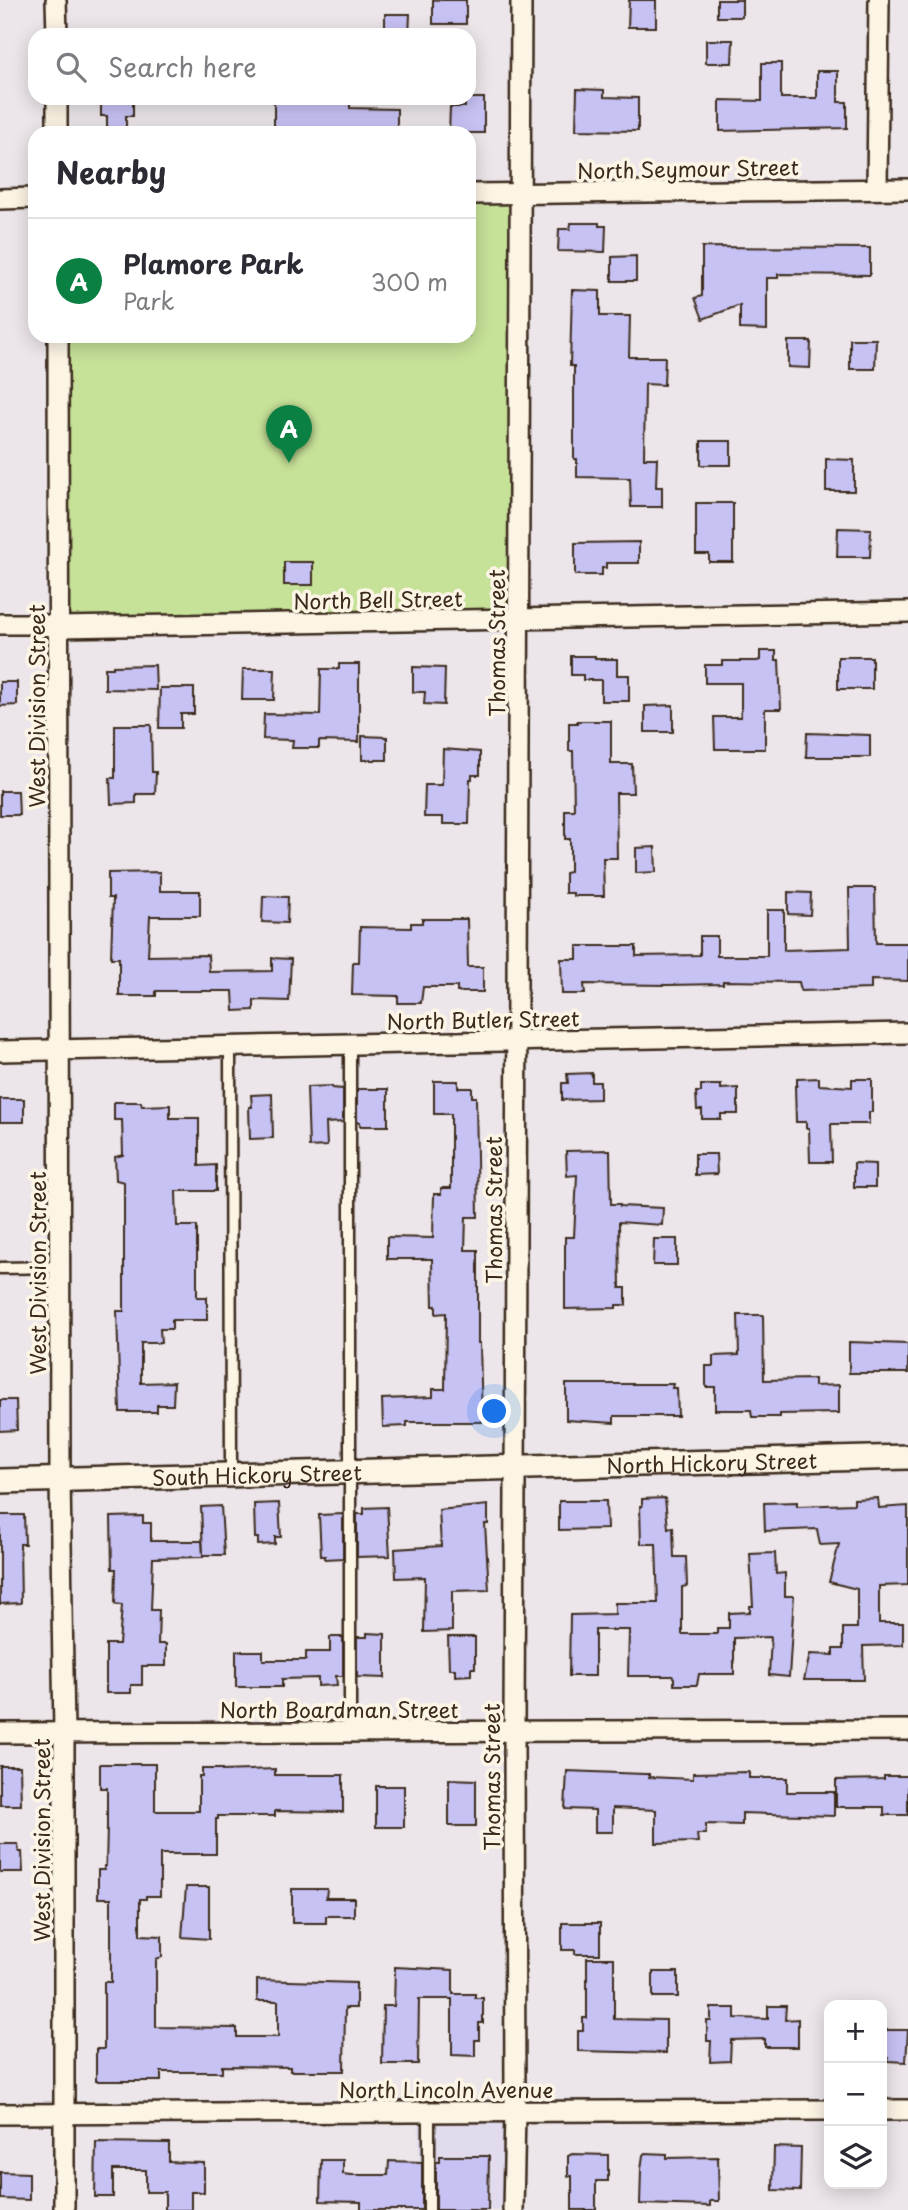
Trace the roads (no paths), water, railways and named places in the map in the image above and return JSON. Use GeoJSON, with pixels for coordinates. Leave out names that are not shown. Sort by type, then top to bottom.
{"type":"FeatureCollection","features":[{"type":"Feature","properties":{"kind":"street"},"geometry":{"type":"LineString","coordinates":[[56,0],[57,28]]}},
{"type":"Feature","properties":{"kind":"street","name":"Thomas Street"},"geometry":{"type":"LineString","coordinates":[[513,2210],[521,0]]}},
{"type":"Feature","properties":{"kind":"street"},"geometry":{"type":"LineString","coordinates":[[877,189],[879,0]]}},
{"type":"Feature","properties":{"kind":"street"},"geometry":{"type":"LineString","coordinates":[[57,105],[57,126]]}},
{"type":"Feature","properties":{"kind":"street","name":"North Seymour Street"},"geometry":{"type":"LineString","coordinates":[[476,194],[908,189]]}},
{"type":"Feature","properties":{"kind":"street"},"geometry":{"type":"LineString","coordinates":[[0,199],[28,198]]}},
{"type":"Feature","properties":{"kind":"street","name":"West Division Street"},"geometry":{"type":"LineString","coordinates":[[58,343],[64,2210]]}},
{"type":"Feature","properties":{"kind":"street","name":"North Bell Street"},"geometry":{"type":"LineString","coordinates":[[0,624],[59,627],[908,612]]}},
{"type":"Feature","properties":{"kind":"street","name":"North Butler Street"},"geometry":{"type":"LineString","coordinates":[[0,1051],[908,1033]]}},
{"type":"Feature","properties":{"kind":"street","name":"North Hickory Street"},"geometry":{"type":"LineString","coordinates":[[516,1468],[908,1457]]}},
{"type":"Feature","properties":{"kind":"street","name":"South Hickory Street"},"geometry":{"type":"LineString","coordinates":[[0,1481],[516,1468]]}},
{"type":"Feature","properties":{"kind":"street","name":"North Boardman Street"},"geometry":{"type":"LineString","coordinates":[[0,1733],[908,1730]]}},
{"type":"Feature","properties":{"kind":"street","name":"North Lincoln Avenue"},"geometry":{"type":"LineString","coordinates":[[0,2114],[824,2110]]}},
{"type":"Feature","properties":{"kind":"street"},"geometry":{"type":"LineString","coordinates":[[887,2110],[908,2110]]}},
{"type":"Feature","properties":{"kind":"lane"},"geometry":{"type":"LineString","coordinates":[[350,1044],[350,1732]]}},
{"type":"Feature","properties":{"kind":"lane"},"geometry":{"type":"LineString","coordinates":[[230,1046],[231,1475]]}},
{"type":"Feature","properties":{"kind":"lane"},"geometry":{"type":"LineString","coordinates":[[0,1268],[60,1267]]}},
{"type":"Feature","properties":{"kind":"lane"},"geometry":{"type":"LineString","coordinates":[[429,2112],[429,2210]]}},
{"type":"Feature","properties":{"kind":"place","name":"Plamore Park"},"geometry":{"type":"Point","coordinates":[289,463]}}]}
